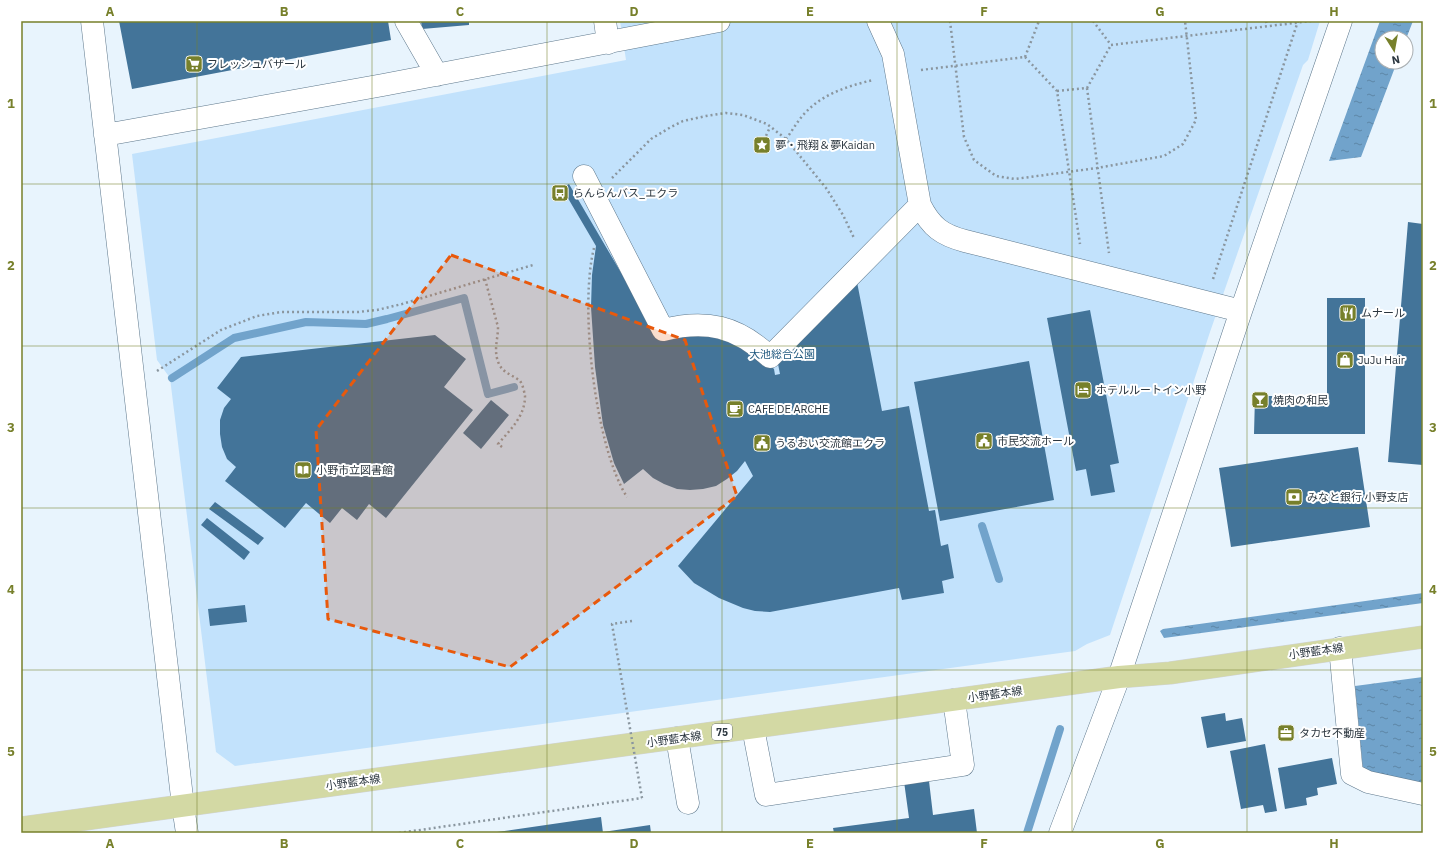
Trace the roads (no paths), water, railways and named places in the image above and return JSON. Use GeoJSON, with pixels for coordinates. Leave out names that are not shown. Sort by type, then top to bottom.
{"type":"FeatureCollection","features":[{"type":"Feature","properties":{"kind":"main road","name":"小野藍本線"},"geometry":{"type":"LineString","coordinates":[[21,828],[1119,677],[1170,673],[1423,637]]}},
{"type":"Feature","properties":{"kind":"street"},"geometry":{"type":"LineString","coordinates":[[92,21],[183,806],[188,833]]}},
{"type":"Feature","properties":{"kind":"street"},"geometry":{"type":"LineString","coordinates":[[406,21],[437,75]]}},
{"type":"Feature","properties":{"kind":"street"},"geometry":{"type":"LineString","coordinates":[[605,21],[608,43]]}},
{"type":"Feature","properties":{"kind":"street"},"geometry":{"type":"LineString","coordinates":[[105,135],[437,75],[720,21]]}},
{"type":"Feature","properties":{"kind":"street"},"geometry":{"type":"LineString","coordinates":[[878,21],[893,54],[920,205],[926,218],[938,230],[950,237],[1241,312]]}},
{"type":"Feature","properties":{"kind":"street"},"geometry":{"type":"LineString","coordinates":[[1060,833],[1119,677],[1241,312],[1341,21]]}},
{"type":"Feature","properties":{"kind":"street"},"geometry":{"type":"LineString","coordinates":[[584,176],[663,330],[692,324],[721,327],[748,338],[770,357],[920,205]]}},
{"type":"Feature","properties":{"kind":"street"},"geometry":{"type":"LineString","coordinates":[[1340,648],[1352,774],[1368,782],[1423,794]]}},
{"type":"Feature","properties":{"kind":"street"},"geometry":{"type":"LineString","coordinates":[[753,728],[766,795],[963,765],[954,700]]}},
{"type":"Feature","properties":{"kind":"street"},"geometry":{"type":"LineString","coordinates":[[676,738],[688,803]]}},
{"type":"Feature","properties":{"kind":"water"},"geometry":{"type":"Polygon","coordinates":[[[1380,21],[1413,21],[1410,30],[1377,30],[1380,21]]]}},
{"type":"Feature","properties":{"kind":"water"},"geometry":{"type":"Polygon","coordinates":[[[1374,37],[1374,70],[1394,70],[1361,157],[1329,161],[1374,37]]]}},
{"type":"Feature","properties":{"kind":"water"},"geometry":{"type":"Polygon","coordinates":[[[1423,593],[1423,603],[1164,638],[1160,631],[1163,629],[1423,593]]]}},
{"type":"Feature","properties":{"kind":"water"},"geometry":{"type":"Polygon","coordinates":[[[1423,677],[1423,783],[1363,770],[1355,686],[1423,677]]]}},
{"type":"Feature","properties":{"kind":"waterway"},"geometry":{"type":"LineString","coordinates":[[172,378],[234,338],[306,322],[366,324],[464,298],[488,394],[514,387]]}},
{"type":"Feature","properties":{"kind":"waterway"},"geometry":{"type":"LineString","coordinates":[[982,526],[999,579]]}},
{"type":"Feature","properties":{"kind":"waterway"},"geometry":{"type":"LineString","coordinates":[[1027,833],[1060,729]]}},
{"type":"Feature","properties":{"kind":"place","name":"フレッシュバザール"},"geometry":{"type":"Point","coordinates":[194,64]}},
{"type":"Feature","properties":{"kind":"place","name":"夢・飛翔＆夢Kaidan"},"geometry":{"type":"Point","coordinates":[762,145]}},
{"type":"Feature","properties":{"kind":"place","name":"らんらんバス_エクラ"},"geometry":{"type":"Point","coordinates":[560,193]}},
{"type":"Feature","properties":{"kind":"place","name":"ムナール"},"geometry":{"type":"Point","coordinates":[1348,313]}},
{"type":"Feature","properties":{"kind":"place","name":"JuJu Hair"},"geometry":{"type":"Point","coordinates":[1345,360]}},
{"type":"Feature","properties":{"kind":"place","name":"ホテルルートイン小野"},"geometry":{"type":"Point","coordinates":[1083,390]}},
{"type":"Feature","properties":{"kind":"place","name":"焼肉の和民"},"geometry":{"type":"Point","coordinates":[1260,400]}},
{"type":"Feature","properties":{"kind":"place","name":"CAFE DE ARCHE"},"geometry":{"type":"Point","coordinates":[735,409]}},
{"type":"Feature","properties":{"kind":"place","name":"市民交流ホール"},"geometry":{"type":"Point","coordinates":[984,441]}},
{"type":"Feature","properties":{"kind":"place","name":"うるおい交流館エクラ"},"geometry":{"type":"Point","coordinates":[762,443]}},
{"type":"Feature","properties":{"kind":"place","name":"小野市立図書館"},"geometry":{"type":"Point","coordinates":[303,470]}},
{"type":"Feature","properties":{"kind":"place","name":"みなと銀行 小野支店"},"geometry":{"type":"Point","coordinates":[1294,497]}},
{"type":"Feature","properties":{"kind":"place","name":"タカセ不動産"},"geometry":{"type":"Point","coordinates":[1286,733]}},
{"type":"Feature","properties":{"kind":"park label","name":"大池総合公園"},"geometry":{"type":"Point","coordinates":[782,354]}}]}
